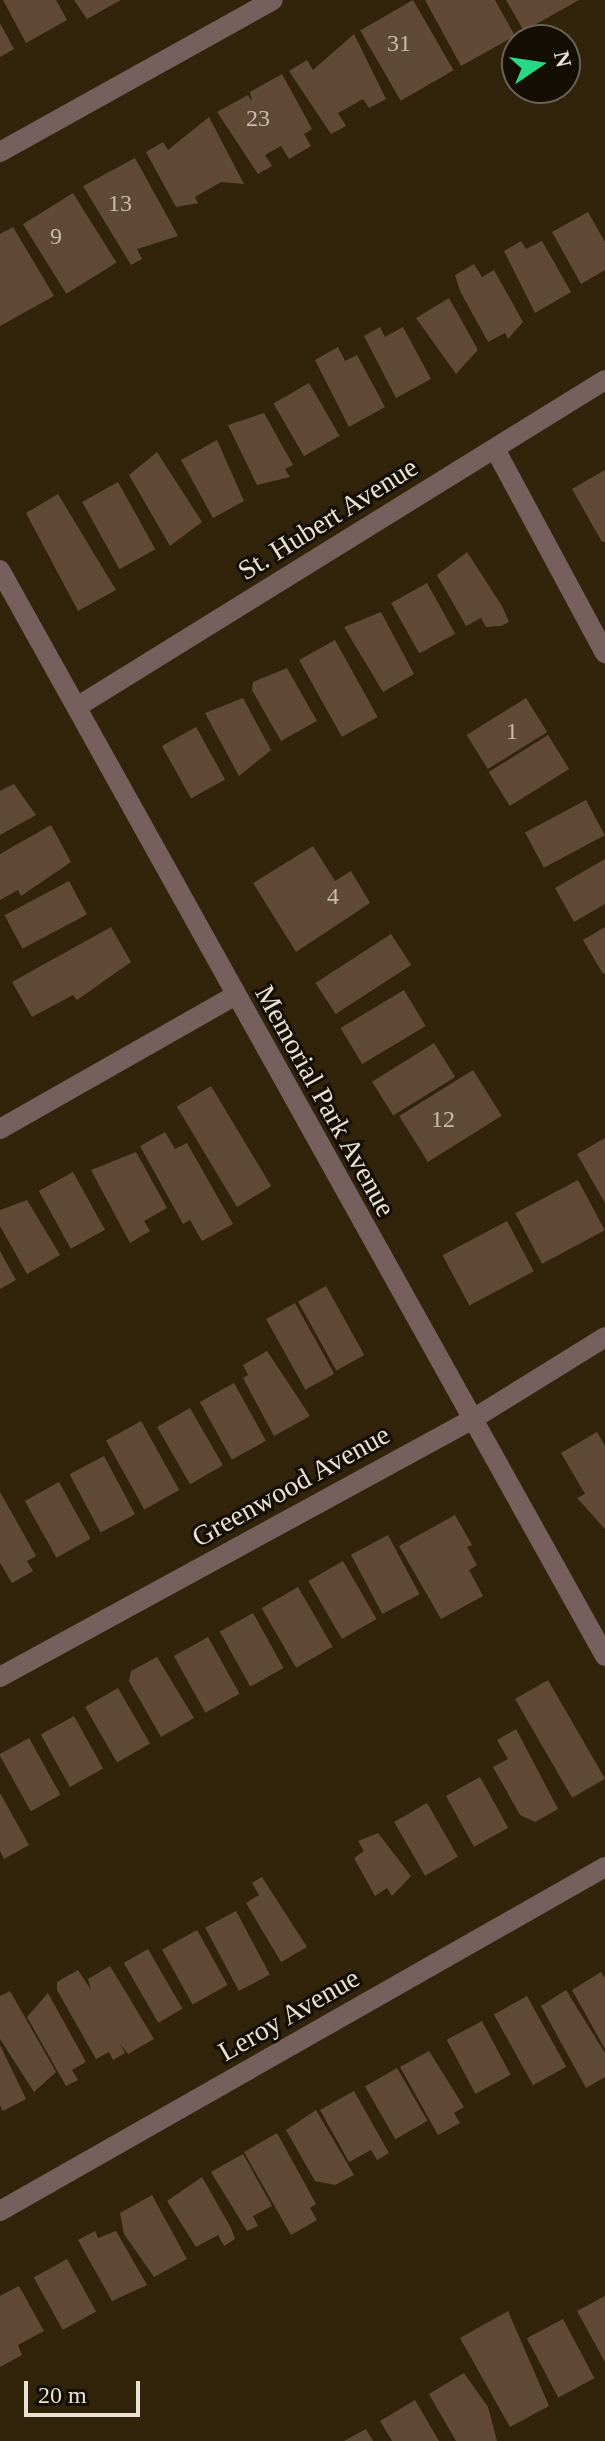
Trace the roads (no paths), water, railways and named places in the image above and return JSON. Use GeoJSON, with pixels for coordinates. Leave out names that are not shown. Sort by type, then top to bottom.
{"type":"FeatureCollection","features":[{"type":"Feature","properties":{"kind":"street"},"geometry":{"type":"LineString","coordinates":[[0,152],[273,0]]}},
{"type":"Feature","properties":{"kind":"street","name":"St. Hubert Avenue"},"geometry":{"type":"LineString","coordinates":[[80,705],[605,380]]}},
{"type":"Feature","properties":{"kind":"street"},"geometry":{"type":"LineString","coordinates":[[495,449],[605,653]]}},
{"type":"Feature","properties":{"kind":"street","name":"Memorial Park Avenue"},"geometry":{"type":"LineString","coordinates":[[0,570],[80,705],[234,996],[605,1656]]}},
{"type":"Feature","properties":{"kind":"street"},"geometry":{"type":"LineString","coordinates":[[0,1129],[234,996]]}},
{"type":"Feature","properties":{"kind":"street","name":"Greenwood Avenue"},"geometry":{"type":"LineString","coordinates":[[0,1677],[473,1419],[605,1337]]}},
{"type":"Feature","properties":{"kind":"street","name":"Leroy Avenue"},"geometry":{"type":"LineString","coordinates":[[0,2211],[605,1867]]}}]}
